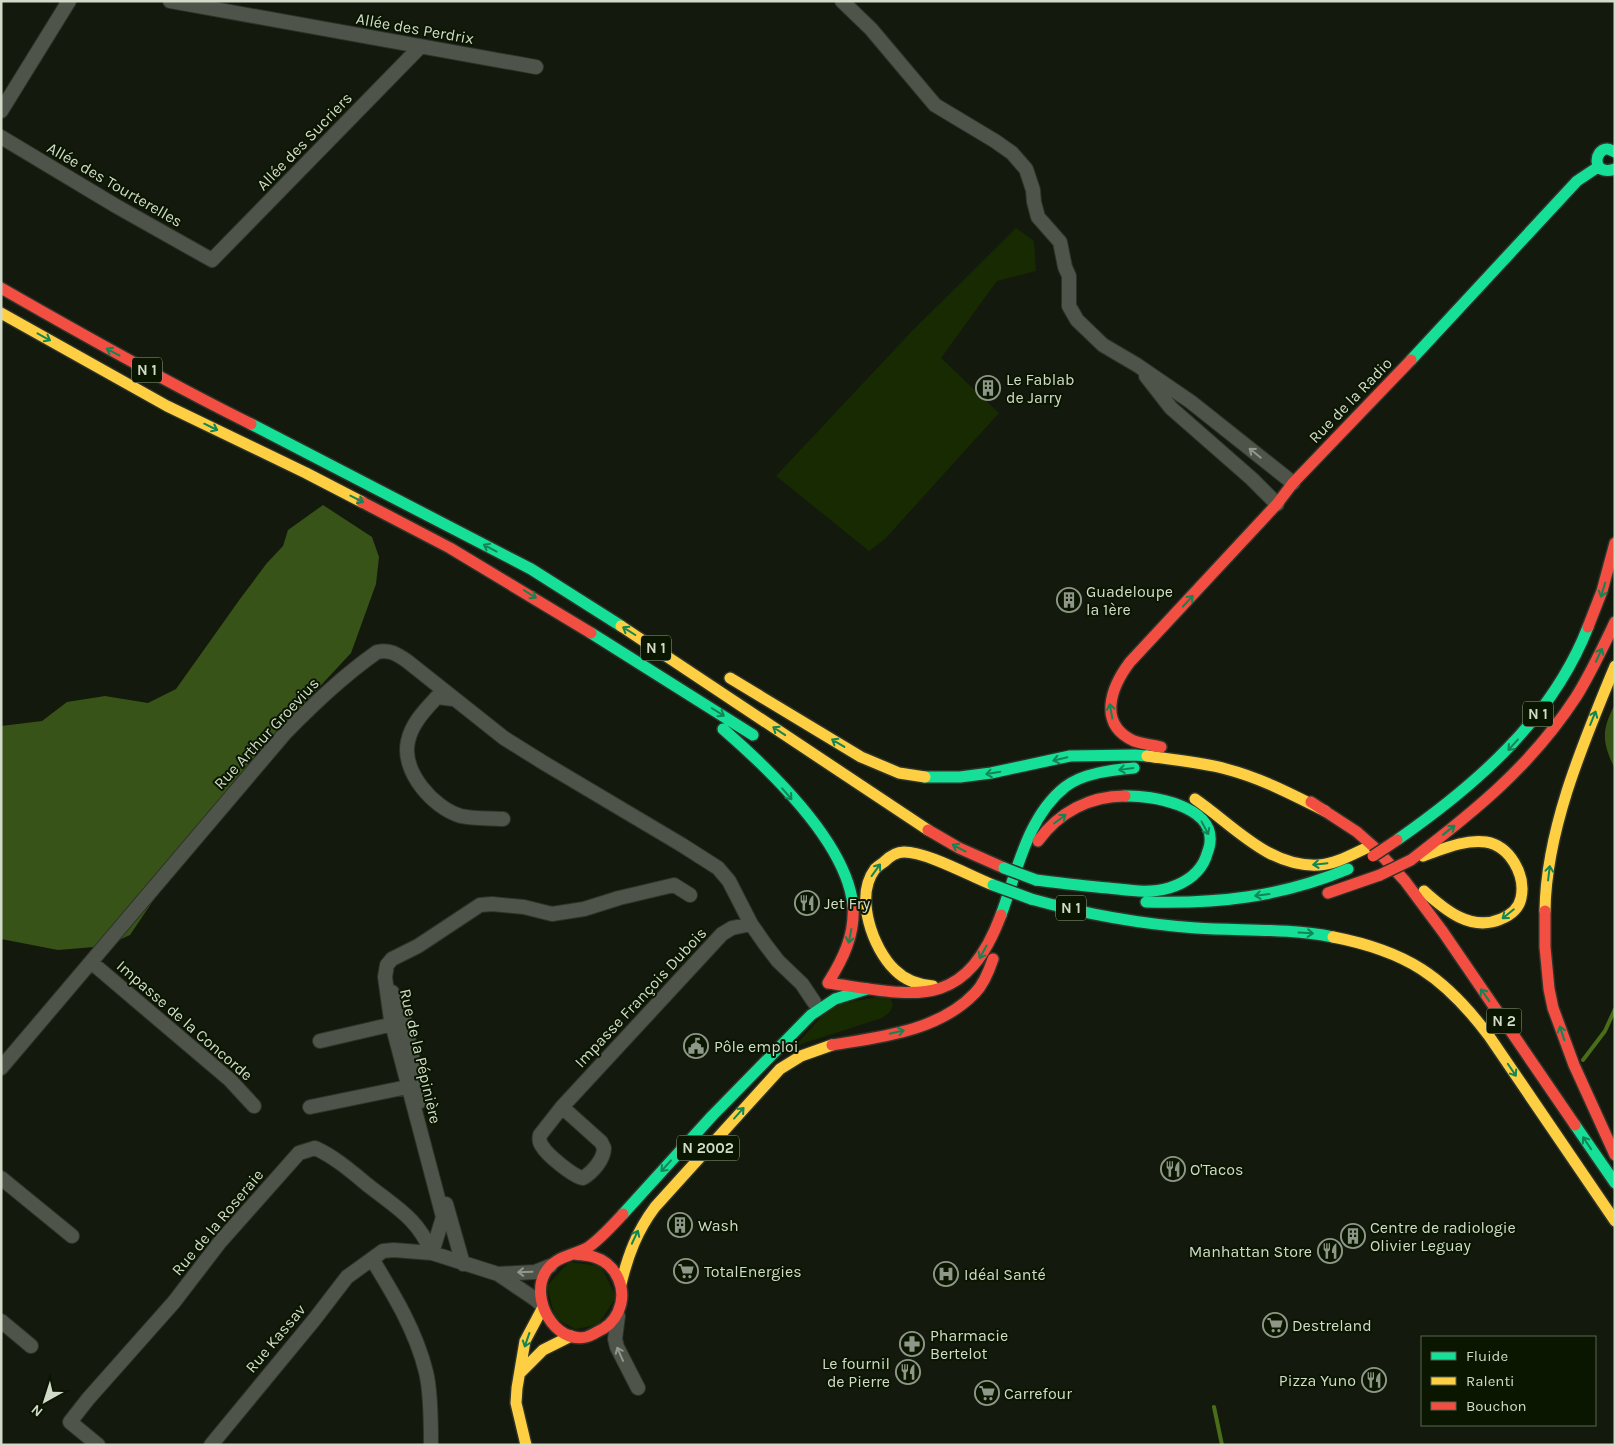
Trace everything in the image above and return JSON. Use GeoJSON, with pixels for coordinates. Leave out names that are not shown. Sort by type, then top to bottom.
{"type":"FeatureCollection","features":[{"type":"Feature","properties":{"kind":"main road","name":"Rue de la Radio"},"geometry":{"type":"LineString","coordinates":[[1326,811],[1284,786],[1249,770],[1198,754],[1140,742],[1124,734],[1114,722],[1110,705],[1114,687],[1121,673],[1130,662],[1277,504],[1293,483],[1452,319],[1577,182],[1587,172],[1598,167],[1596,160],[1598,153],[1604,149],[1614,148]]}},
{"type":"Feature","properties":{"kind":"main road"},"geometry":{"type":"LineString","coordinates":[[1598,167],[1602,171],[1607,172],[1615,169]]}},
{"type":"Feature","properties":{"kind":"main road","name":"N 1"},"geometry":{"type":"LineString","coordinates":[[1,288],[200,399],[296,446],[531,570],[644,640],[916,823],[959,848],[1036,880],[1090,896],[1159,903],[1204,902],[1277,893],[1300,888],[1336,875],[1369,852],[1437,812],[1482,776],[1503,755],[1528,728],[1556,689],[1579,650],[1596,610],[1615,543]]}},
{"type":"Feature","properties":{"kind":"main road","name":"N 1"},"geometry":{"type":"LineString","coordinates":[[1,313],[167,406],[306,473],[494,572],[766,743]]}},
{"type":"Feature","properties":{"kind":"main road"},"geometry":{"type":"LineString","coordinates":[[296,446],[403,490]]}},
{"type":"Feature","properties":{"kind":"main road"},"geometry":{"type":"LineString","coordinates":[[523,552],[547,566]]}},
{"type":"Feature","properties":{"kind":"main road"},"geometry":{"type":"LineString","coordinates":[[573,622],[629,665],[742,744],[780,785],[824,838],[845,876],[851,892],[853,920],[849,943],[843,959],[828,983],[899,993],[934,992],[967,974],[983,952],[1003,910],[1030,837],[1043,813],[1057,794],[1066,787],[1090,776],[1131,768],[1173,767],[1244,779],[1282,792],[1326,811]]}},
{"type":"Feature","properties":{"kind":"main road","name":"N 1"},"geometry":{"type":"LineString","coordinates":[[1320,896],[1380,875],[1411,860],[1485,802],[1527,760],[1574,700],[1596,664],[1615,622]]}},
{"type":"Feature","properties":{"kind":"main road"},"geometry":{"type":"LineString","coordinates":[[1615,666],[1567,786],[1550,863],[1545,905],[1544,947],[1549,991],[1562,1036],[1615,1155]]}},
{"type":"Feature","properties":{"kind":"main road"},"geometry":{"type":"LineString","coordinates":[[718,672],[862,757],[899,773],[924,777],[960,777],[991,773],[1070,756],[1135,755],[1200,762],[1227,769],[1276,786],[1326,811]]}},
{"type":"Feature","properties":{"kind":"main road"},"geometry":{"type":"LineString","coordinates":[[1030,837],[1046,817],[1075,797],[1108,787],[1132,784]]}},
{"type":"Feature","properties":{"kind":"main road"},"geometry":{"type":"LineString","coordinates":[[832,1045],[876,1037],[923,1025],[947,1014],[976,991],[989,969],[1030,856],[1042,835],[1075,808],[1097,798],[1128,794],[1153,796],[1182,805],[1202,821],[1209,832],[1210,845],[1202,866],[1182,883],[1164,889],[1150,891],[1126,890],[1036,880]]}},
{"type":"Feature","properties":{"kind":"main road"},"geometry":{"type":"LineString","coordinates":[[1187,794],[1213,811],[1258,846],[1282,859],[1307,865],[1318,865],[1369,852]]}},
{"type":"Feature","properties":{"kind":"main road","name":"N 2"},"geometry":{"type":"LineString","coordinates":[[1326,811],[1357,832],[1405,881],[1443,932],[1615,1183]]}},
{"type":"Feature","properties":{"kind":"main road"},"geometry":{"type":"LineString","coordinates":[[1388,862],[1442,907],[1464,920],[1481,925],[1493,923],[1510,915],[1521,900],[1520,877],[1515,863],[1506,852],[1486,842],[1471,842],[1411,860]]}},
{"type":"Feature","properties":{"kind":"main road","name":"N 1"},"geometry":{"type":"LineString","coordinates":[[922,844],[993,886],[1031,899],[1111,916],[1175,919],[1202,917]]}},
{"type":"Feature","properties":{"kind":"main road"},"geometry":{"type":"LineString","coordinates":[[900,1006],[899,993],[878,948],[867,916],[867,887],[870,878],[880,863],[895,855],[906,852],[993,886]]}},
{"type":"Feature","properties":{"kind":"main road","name":"N 2"},"geometry":{"type":"LineString","coordinates":[[1111,916],[1148,923],[1194,928],[1310,934],[1344,938],[1384,949],[1414,963],[1451,991],[1484,1029],[1615,1221]]}},
{"type":"Feature","properties":{"kind":"main road"},"geometry":{"type":"LineString","coordinates":[[878,948],[895,970],[913,983],[934,986],[951,984]]}},
{"type":"Feature","properties":{"kind":"main road","name":"N 2002"},"geometry":{"type":"LineString","coordinates":[[575,1254],[589,1246],[612,1226],[735,1092],[814,1002],[828,983]]}},
{"type":"Feature","properties":{"kind":"main road"},"geometry":{"type":"LineString","coordinates":[[735,1092],[818,1009],[843,995],[870,988]]}},
{"type":"Feature","properties":{"kind":"main road"},"geometry":{"type":"LineString","coordinates":[[832,1045],[889,1022]]}},
{"type":"Feature","properties":{"kind":"main road","name":"N 2002"},"geometry":{"type":"LineString","coordinates":[[622,1284],[633,1240],[645,1219],[655,1207],[780,1069],[801,1056],[832,1045]]}},
{"type":"Feature","properties":{"kind":"main road"},"geometry":{"type":"LineString","coordinates":[[526,1445],[516,1402],[517,1388],[525,1341],[541,1307],[540,1289],[542,1281],[551,1265],[565,1256],[587,1254],[598,1257],[608,1263],[616,1272],[622,1284],[623,1297],[618,1316],[607,1327],[584,1337],[571,1336],[557,1328],[541,1307]]}},
{"type":"Feature","properties":{"kind":"main road"},"geometry":{"type":"LineString","coordinates":[[520,1374],[543,1350],[571,1336]]}},
{"type":"Feature","properties":{"kind":"street"},"geometry":{"type":"LineString","coordinates":[[1,111],[69,1]]}},
{"type":"Feature","properties":{"kind":"street","name":"Allée des Perdrix"},"geometry":{"type":"LineString","coordinates":[[170,1],[536,67]]}},
{"type":"Feature","properties":{"kind":"street"},"geometry":{"type":"LineString","coordinates":[[842,1],[872,29],[935,105],[995,141],[1012,154],[1026,169],[1038,217],[1060,242],[1069,276],[1070,306],[1077,320],[1103,345],[1137,365],[1191,402],[1293,483]]}},
{"type":"Feature","properties":{"kind":"street","name":"Allée des Sucriers"},"geometry":{"type":"LineString","coordinates":[[212,260],[420,47]]}},
{"type":"Feature","properties":{"kind":"street","name":"Allée des Tourterelles"},"geometry":{"type":"LineString","coordinates":[[1,137],[116,206],[212,260]]}},
{"type":"Feature","properties":{"kind":"street"},"geometry":{"type":"LineString","coordinates":[[1137,365],[1171,408],[1252,479],[1277,504]]}},
{"type":"Feature","properties":{"kind":"street","name":"Rue Arthur Groevius"},"geometry":{"type":"LineString","coordinates":[[1,1068],[286,732],[318,699],[349,672],[377,652],[390,651],[407,661],[486,725],[522,750],[682,844],[718,868],[729,880],[751,924],[772,953],[802,984],[814,1002]]}},
{"type":"Feature","properties":{"kind":"street"},"geometry":{"type":"LineString","coordinates":[[453,698],[437,697],[420,715],[407,742],[408,765],[424,792],[447,809],[461,816],[503,819]]}},
{"type":"Feature","properties":{"kind":"street","name":"Rue de la Pépinière"},"geometry":{"type":"LineString","coordinates":[[432,1253],[443,1217],[399,1023],[385,977],[387,965],[392,959],[418,946],[480,905],[492,904],[524,907],[552,914],[584,910],[618,898],[674,885],[690,895]]}},
{"type":"Feature","properties":{"kind":"street","name":"Impasse François Dubois"},"geometry":{"type":"LineString","coordinates":[[562,1108],[600,1142],[604,1148],[602,1159],[583,1178],[574,1174],[540,1144],[540,1135],[562,1108],[722,934],[732,928],[751,924]]}},
{"type":"Feature","properties":{"kind":"street","name":"Impasse de la Concorde"},"geometry":{"type":"LineString","coordinates":[[91,962],[223,1074],[254,1106]]}},
{"type":"Feature","properties":{"kind":"street","name":"Rue Arthur Groevius"},"geometry":{"type":"LineString","coordinates":[[787,969],[808,980],[828,983]]}},
{"type":"Feature","properties":{"kind":"street"},"geometry":{"type":"LineString","coordinates":[[320,1041],[399,1023]]}},
{"type":"Feature","properties":{"kind":"street"},"geometry":{"type":"LineString","coordinates":[[310,1107],[413,1086]]}},
{"type":"Feature","properties":{"kind":"street","name":"Rue de la Pépinière"},"geometry":{"type":"LineString","coordinates":[[413,1086],[463,1264]]}},
{"type":"Feature","properties":{"kind":"street","name":"Rue de la Roseraie"},"geometry":{"type":"LineString","coordinates":[[98,1445],[70,1422],[174,1302],[220,1242],[299,1153],[315,1148],[326,1153],[350,1170],[402,1210],[421,1231],[432,1253]]}},
{"type":"Feature","properties":{"kind":"street"},"geometry":{"type":"LineString","coordinates":[[1,1178],[72,1236]]}},
{"type":"Feature","properties":{"kind":"street","name":"Rue Kassav"},"geometry":{"type":"LineString","coordinates":[[211,1445],[314,1320],[346,1277],[383,1251],[432,1253]]}},
{"type":"Feature","properties":{"kind":"street"},"geometry":{"type":"LineString","coordinates":[[432,1253],[498,1274],[535,1299],[541,1307]]}},
{"type":"Feature","properties":{"kind":"street"},"geometry":{"type":"LineString","coordinates":[[372,1259],[412,1330],[426,1373],[431,1445]]}},
{"type":"Feature","properties":{"kind":"street"},"geometry":{"type":"LineString","coordinates":[[498,1274],[535,1272],[551,1265]]}},
{"type":"Feature","properties":{"kind":"street"},"geometry":{"type":"LineString","coordinates":[[618,1316],[616,1347],[638,1388]]}},
{"type":"Feature","properties":{"kind":"street"},"geometry":{"type":"LineString","coordinates":[[1,1321],[31,1346]]}},
{"type":"Feature","properties":{"kind":"green space"},"geometry":{"type":"Polygon","coordinates":[[[1016,228],[1034,241],[1036,271],[997,281],[941,358],[999,413],[885,539],[869,551],[776,476],[912,331],[1016,228]]]}},
{"type":"Feature","properties":{"kind":"green space"},"geometry":{"type":"Polygon","coordinates":[[[323,505],[372,537],[379,557],[376,584],[351,653],[231,785],[130,935],[106,946],[58,950],[1,939],[1,726],[42,721],[67,702],[105,696],[148,703],[176,689],[240,599],[267,563],[283,546],[288,530],[323,505]]]}},
{"type":"Feature","properties":{"kind":"green space"},"geometry":{"type":"Polygon","coordinates":[[[1615,704],[1615,769],[1606,744],[1605,729],[1615,704]]]}},
{"type":"Feature","properties":{"kind":"green space"},"geometry":{"type":"Polygon","coordinates":[[[889,995],[893,1005],[890,1012],[882,1018],[795,1046],[832,1005],[889,995]]]}},
{"type":"Feature","properties":{"kind":"green space"},"geometry":{"type":"Polygon","coordinates":[[[569,1262],[601,1266],[616,1297],[598,1325],[575,1329],[555,1318],[547,1286],[569,1262]]]}},
{"type":"Feature","properties":{"kind":"waterway"},"geometry":{"type":"LineString","coordinates":[[1583,1060],[1605,1031],[1615,1009]]}},
{"type":"Feature","properties":{"kind":"waterway"},"geometry":{"type":"LineString","coordinates":[[1214,1407],[1222,1445]]}},
{"type":"Feature","properties":{"kind":"traffic: fast"},"geometry":{"type":"LineString","coordinates":[[1615,152],[1608,149],[1603,150],[1597,157],[1598,166],[1602,169],[1615,169]]}},
{"type":"Feature","properties":{"kind":"traffic: fast"},"geometry":{"type":"LineString","coordinates":[[1411,360],[1577,181],[1598,167]]}},
{"type":"Feature","properties":{"kind":"traffic: fast"},"geometry":{"type":"LineString","coordinates":[[251,424],[531,569],[621,626]]}},
{"type":"Feature","properties":{"kind":"traffic: fast"},"geometry":{"type":"LineString","coordinates":[[1397,840],[1483,773],[1509,747],[1533,720],[1554,691],[1573,660],[1588,627]]}},
{"type":"Feature","properties":{"kind":"traffic: fast"},"geometry":{"type":"LineString","coordinates":[[591,633],[753,735]]}},
{"type":"Feature","properties":{"kind":"traffic: fast"},"geometry":{"type":"LineString","coordinates":[[723,729],[783,786],[821,833],[837,857],[848,882],[853,906]]}},
{"type":"Feature","properties":{"kind":"traffic: fast"},"geometry":{"type":"LineString","coordinates":[[925,777],[960,777],[991,773],[1070,756],[1147,756]]}},
{"type":"Feature","properties":{"kind":"traffic: fast"},"geometry":{"type":"LineString","coordinates":[[1001,915],[1032,829],[1052,799],[1065,787],[1080,778],[1107,771],[1134,768]]}},
{"type":"Feature","properties":{"kind":"traffic: fast"},"geometry":{"type":"LineString","coordinates":[[1036,880],[1154,891],[1175,886],[1196,873],[1206,857],[1210,844],[1209,830],[1202,819],[1192,811],[1179,805],[1150,798],[1125,796]]}},
{"type":"Feature","properties":{"kind":"traffic: fast"},"geometry":{"type":"LineString","coordinates":[[1004,868],[1036,880]]}},
{"type":"Feature","properties":{"kind":"traffic: fast"},"geometry":{"type":"LineString","coordinates":[[1146,902],[1199,902],[1249,897],[1323,879],[1348,869]]}},
{"type":"Feature","properties":{"kind":"traffic: fast"},"geometry":{"type":"LineString","coordinates":[[993,885],[1031,899]]}},
{"type":"Feature","properties":{"kind":"traffic: fast"},"geometry":{"type":"LineString","coordinates":[[1031,899],[1092,914],[1154,924],[1196,928],[1299,932],[1333,937]]}},
{"type":"Feature","properties":{"kind":"traffic: fast"},"geometry":{"type":"LineString","coordinates":[[623,1214],[712,1116],[811,1015],[835,999],[867,989]]}},
{"type":"Feature","properties":{"kind":"traffic: fast"},"geometry":{"type":"LineString","coordinates":[[1575,1125],[1615,1183]]}},
{"type":"Feature","properties":{"kind":"traffic: slow"},"geometry":{"type":"LineString","coordinates":[[1,313],[167,406],[362,502]]}},
{"type":"Feature","properties":{"kind":"traffic: slow"},"geometry":{"type":"LineString","coordinates":[[621,626],[928,830]]}},
{"type":"Feature","properties":{"kind":"traffic: slow"},"geometry":{"type":"LineString","coordinates":[[1545,911],[1547,880],[1559,817],[1579,755],[1615,666]]}},
{"type":"Feature","properties":{"kind":"traffic: slow"},"geometry":{"type":"LineString","coordinates":[[730,678],[861,757],[899,773],[925,777]]}},
{"type":"Feature","properties":{"kind":"traffic: slow"},"geometry":{"type":"LineString","coordinates":[[1147,756],[1187,761],[1226,769],[1252,777],[1325,811]]}},
{"type":"Feature","properties":{"kind":"traffic: slow"},"geometry":{"type":"LineString","coordinates":[[1195,799],[1252,843],[1284,860],[1301,864],[1319,865],[1343,859],[1366,848]]}},
{"type":"Feature","properties":{"kind":"traffic: slow"},"geometry":{"type":"LineString","coordinates":[[1423,856],[1454,845],[1478,841],[1486,842],[1495,845],[1509,855],[1518,871],[1522,889],[1520,902],[1511,913],[1501,919],[1479,923],[1469,921],[1450,912],[1424,891]]}},
{"type":"Feature","properties":{"kind":"traffic: slow"},"geometry":{"type":"LineString","coordinates":[[933,986],[917,983],[903,977],[887,961],[873,936],[866,908],[866,894],[869,881],[875,869],[896,854],[904,852],[913,853],[936,860],[993,885]]}},
{"type":"Feature","properties":{"kind":"traffic: slow"},"geometry":{"type":"LineString","coordinates":[[1333,937],[1382,950],[1403,959],[1422,969],[1456,997],[1489,1036],[1615,1221]]}},
{"type":"Feature","properties":{"kind":"traffic: slow"},"geometry":{"type":"LineString","coordinates":[[621,1284],[634,1244],[643,1225],[655,1207],[780,1069],[801,1056],[832,1045]]}},
{"type":"Feature","properties":{"kind":"traffic: slow"},"geometry":{"type":"LineString","coordinates":[[526,1445],[516,1403],[517,1388],[525,1341],[542,1309]]}},
{"type":"Feature","properties":{"kind":"traffic: slow"},"geometry":{"type":"LineString","coordinates":[[520,1373],[543,1350],[571,1336]]}},
{"type":"Feature","properties":{"kind":"traffic: jam"},"geometry":{"type":"LineString","coordinates":[[1,288],[156,375],[251,424]]}},
{"type":"Feature","properties":{"kind":"traffic: jam"},"geometry":{"type":"LineString","coordinates":[[1130,662],[1277,504],[1293,483],[1411,360]]}},
{"type":"Feature","properties":{"kind":"traffic: jam"},"geometry":{"type":"LineString","coordinates":[[362,502],[450,548],[591,633]]}},
{"type":"Feature","properties":{"kind":"traffic: jam"},"geometry":{"type":"LineString","coordinates":[[1588,627],[1602,591],[1615,543]]}},
{"type":"Feature","properties":{"kind":"traffic: jam"},"geometry":{"type":"LineString","coordinates":[[1411,860],[1501,786],[1540,745],[1576,697],[1615,622]]}},
{"type":"Feature","properties":{"kind":"traffic: jam"},"geometry":{"type":"LineString","coordinates":[[1130,662],[1117,683],[1113,694],[1111,715],[1115,725],[1122,734],[1134,741],[1161,747]]}},
{"type":"Feature","properties":{"kind":"traffic: jam"},"geometry":{"type":"LineString","coordinates":[[1038,841],[1056,822],[1076,808],[1100,799],[1125,796]]}},
{"type":"Feature","properties":{"kind":"traffic: jam"},"geometry":{"type":"LineString","coordinates":[[1311,802],[1357,832],[1375,848],[1405,881],[1443,932],[1575,1125]]}},
{"type":"Feature","properties":{"kind":"traffic: jam"},"geometry":{"type":"LineString","coordinates":[[928,830],[959,848],[1004,868]]}},
{"type":"Feature","properties":{"kind":"traffic: jam"},"geometry":{"type":"LineString","coordinates":[[1373,856],[1397,840]]}},
{"type":"Feature","properties":{"kind":"traffic: jam"},"geometry":{"type":"LineString","coordinates":[[1380,875],[1411,860]]}},
{"type":"Feature","properties":{"kind":"traffic: jam"},"geometry":{"type":"LineString","coordinates":[[1328,893],[1380,875]]}},
{"type":"Feature","properties":{"kind":"traffic: jam"},"geometry":{"type":"LineString","coordinates":[[853,906],[850,937],[839,965],[828,983],[911,993],[933,990],[953,983],[970,969],[986,947],[1001,915]]}},
{"type":"Feature","properties":{"kind":"traffic: jam"},"geometry":{"type":"LineString","coordinates":[[1545,911],[1545,947],[1553,1008],[1574,1065],[1615,1155]]}},
{"type":"Feature","properties":{"kind":"traffic: jam"},"geometry":{"type":"LineString","coordinates":[[832,1045],[889,1035],[927,1024],[944,1016],[961,1006],[975,993],[986,977],[993,959]]}},
{"type":"Feature","properties":{"kind":"traffic: jam"},"geometry":{"type":"LineString","coordinates":[[575,1254],[592,1256],[609,1265],[621,1287],[621,1304],[614,1318],[604,1328],[586,1337],[564,1334],[555,1327],[543,1307],[541,1284],[549,1267],[560,1259],[590,1246],[623,1214]]}},
{"type":"Feature","properties":{"kind":"place","name":"Le Fablab de Jarry"},"geometry":{"type":"Point","coordinates":[988,388]}},
{"type":"Feature","properties":{"kind":"place","name":"Guadeloupe la 1ère"},"geometry":{"type":"Point","coordinates":[1069,600]}},
{"type":"Feature","properties":{"kind":"place","name":"Jet Fry"},"geometry":{"type":"Point","coordinates":[807,903]}},
{"type":"Feature","properties":{"kind":"place","name":"Pôle emploi"},"geometry":{"type":"Point","coordinates":[696,1046]}},
{"type":"Feature","properties":{"kind":"place","name":"O'Tacos"},"geometry":{"type":"Point","coordinates":[1173,1169]}},
{"type":"Feature","properties":{"kind":"place","name":"Wash"},"geometry":{"type":"Point","coordinates":[680,1225]}},
{"type":"Feature","properties":{"kind":"place","name":"Centre de radiologie Olivier Leguay"},"geometry":{"type":"Point","coordinates":[1353,1236]}},
{"type":"Feature","properties":{"kind":"place","name":"Manhattan Store"},"geometry":{"type":"Point","coordinates":[1330,1251]}},
{"type":"Feature","properties":{"kind":"place","name":"TotalEnergies"},"geometry":{"type":"Point","coordinates":[686,1271]}},
{"type":"Feature","properties":{"kind":"place","name":"Idéal Santé"},"geometry":{"type":"Point","coordinates":[946,1274]}},
{"type":"Feature","properties":{"kind":"place","name":"Destreland"},"geometry":{"type":"Point","coordinates":[1275,1325]}},
{"type":"Feature","properties":{"kind":"place","name":"Pharmacie Bertelot"},"geometry":{"type":"Point","coordinates":[912,1344]}},
{"type":"Feature","properties":{"kind":"place","name":"Le fournil de Pierre"},"geometry":{"type":"Point","coordinates":[908,1372]}},
{"type":"Feature","properties":{"kind":"place","name":"Pizza Yuno"},"geometry":{"type":"Point","coordinates":[1374,1380]}},
{"type":"Feature","properties":{"kind":"place","name":"Carrefour"},"geometry":{"type":"Point","coordinates":[987,1393]}}]}
